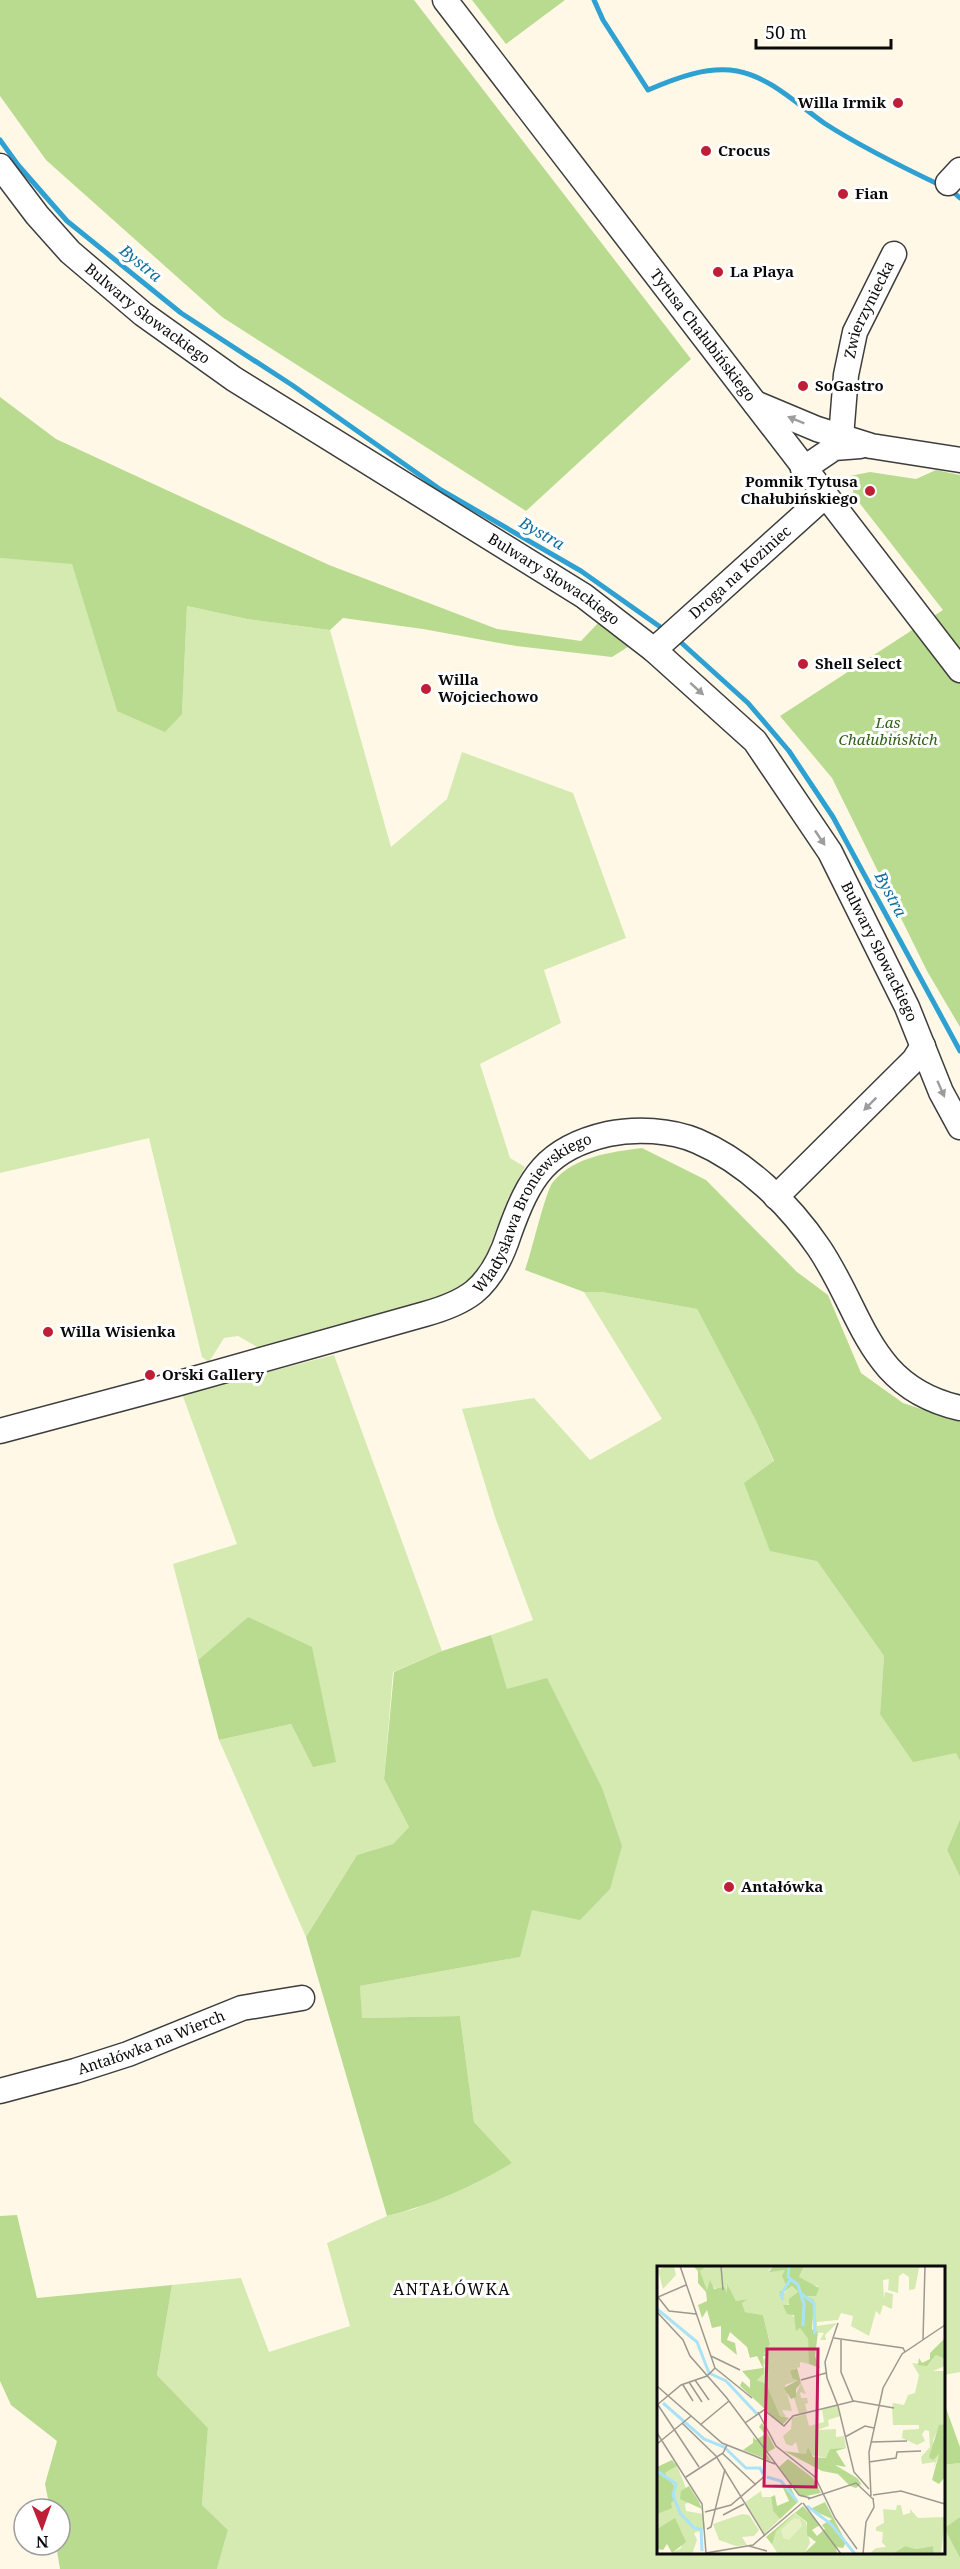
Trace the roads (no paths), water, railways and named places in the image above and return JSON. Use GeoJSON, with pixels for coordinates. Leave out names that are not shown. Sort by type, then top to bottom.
{"type":"FeatureCollection","features":[{"type":"Feature","properties":{"kind":"street","name":"Tytusa Chałubińskiego"},"geometry":{"type":"LineString","coordinates":[[445,0],[756,404],[803,469],[960,670]]}},
{"type":"Feature","properties":{"kind":"street","name":"Bulwary Słowackiego"},"geometry":{"type":"LineString","coordinates":[[0,166],[43,222],[70,252],[142,314],[234,379],[575,590],[657,646],[755,741],[830,852],[907,1007],[941,1092],[960,1126]]}},
{"type":"Feature","properties":{"kind":"street","name":"Zwierzyniecka"},"geometry":{"type":"LineString","coordinates":[[841,437],[846,375],[855,332],[894,254]]}},
{"type":"Feature","properties":{"kind":"street"},"geometry":{"type":"LineString","coordinates":[[756,404],[841,437],[871,446],[960,460]]}},
{"type":"Feature","properties":{"kind":"street"},"geometry":{"type":"LineString","coordinates":[[803,469],[834,448],[871,446]]}},
{"type":"Feature","properties":{"kind":"street","name":"Droga na Koziniec"},"geometry":{"type":"LineString","coordinates":[[657,646],[825,496]]}},
{"type":"Feature","properties":{"kind":"street"},"geometry":{"type":"LineString","coordinates":[[776,1197],[914,1060],[923,1046]]}},
{"type":"Feature","properties":{"kind":"street","name":"Władysława Broniewskiego"},"geometry":{"type":"LineString","coordinates":[[0,1431],[211,1375],[457,1303],[475,1291],[489,1276],[503,1253],[524,1194],[542,1167],[572,1145],[617,1132],[633,1131],[661,1132],[690,1138],[718,1150],[737,1163],[776,1197],[820,1250],[885,1366],[924,1396],[960,1408]]}},
{"type":"Feature","properties":{"kind":"street","name":"Antałówka na Wierch"},"geometry":{"type":"LineString","coordinates":[[0,2091],[75,2072],[242,2008],[302,1998]]}},
{"type":"Feature","properties":{"kind":"waterway"},"geometry":{"type":"LineString","coordinates":[[594,0],[603,20],[648,90],[681,77],[714,70],[749,74],[783,92],[824,123],[852,140],[942,186]]}},
{"type":"Feature","properties":{"kind":"waterway","name":"Bystra"},"geometry":{"type":"LineString","coordinates":[[0,140],[18,165],[67,221],[181,313],[292,385],[441,490],[581,571],[666,631]]}},
{"type":"Feature","properties":{"kind":"waterway"},"geometry":{"type":"LineString","coordinates":[[951,190],[960,198]]}},
{"type":"Feature","properties":{"kind":"waterway","name":"Bystra"},"geometry":{"type":"LineString","coordinates":[[676,638],[748,703],[789,751],[833,817],[960,1051]]}},
{"type":"Feature","properties":{"kind":"place","name":"Willa Irmik"},"geometry":{"type":"Point","coordinates":[898,103]}},
{"type":"Feature","properties":{"kind":"place","name":"Crocus"},"geometry":{"type":"Point","coordinates":[706,151]}},
{"type":"Feature","properties":{"kind":"place","name":"Fian"},"geometry":{"type":"Point","coordinates":[843,194]}},
{"type":"Feature","properties":{"kind":"place","name":"La Playa"},"geometry":{"type":"Point","coordinates":[718,272]}},
{"type":"Feature","properties":{"kind":"place","name":"SoGastro"},"geometry":{"type":"Point","coordinates":[803,386]}},
{"type":"Feature","properties":{"kind":"place","name":"Pomnik Tytusa Chałubińskiego"},"geometry":{"type":"Point","coordinates":[870,491]}},
{"type":"Feature","properties":{"kind":"place","name":"Shell Select"},"geometry":{"type":"Point","coordinates":[803,664]}},
{"type":"Feature","properties":{"kind":"place","name":"Willa Wojciechowo"},"geometry":{"type":"Point","coordinates":[426,689]}},
{"type":"Feature","properties":{"kind":"place","name":"Willa Wisienka"},"geometry":{"type":"Point","coordinates":[48,1332]}},
{"type":"Feature","properties":{"kind":"place","name":"Orski Gallery"},"geometry":{"type":"Point","coordinates":[150,1375]}},
{"type":"Feature","properties":{"kind":"place","name":"Antałówka"},"geometry":{"type":"Point","coordinates":[729,1887]}},
{"type":"Feature","properties":{"kind":"district","name":"ANTAŁÓWKA"},"geometry":{"type":"Point","coordinates":[452,2289]}},
{"type":"Feature","properties":{"kind":"park label","name":"Las Chałubińskich"},"geometry":{"type":"Point","coordinates":[888,732]}}]}
